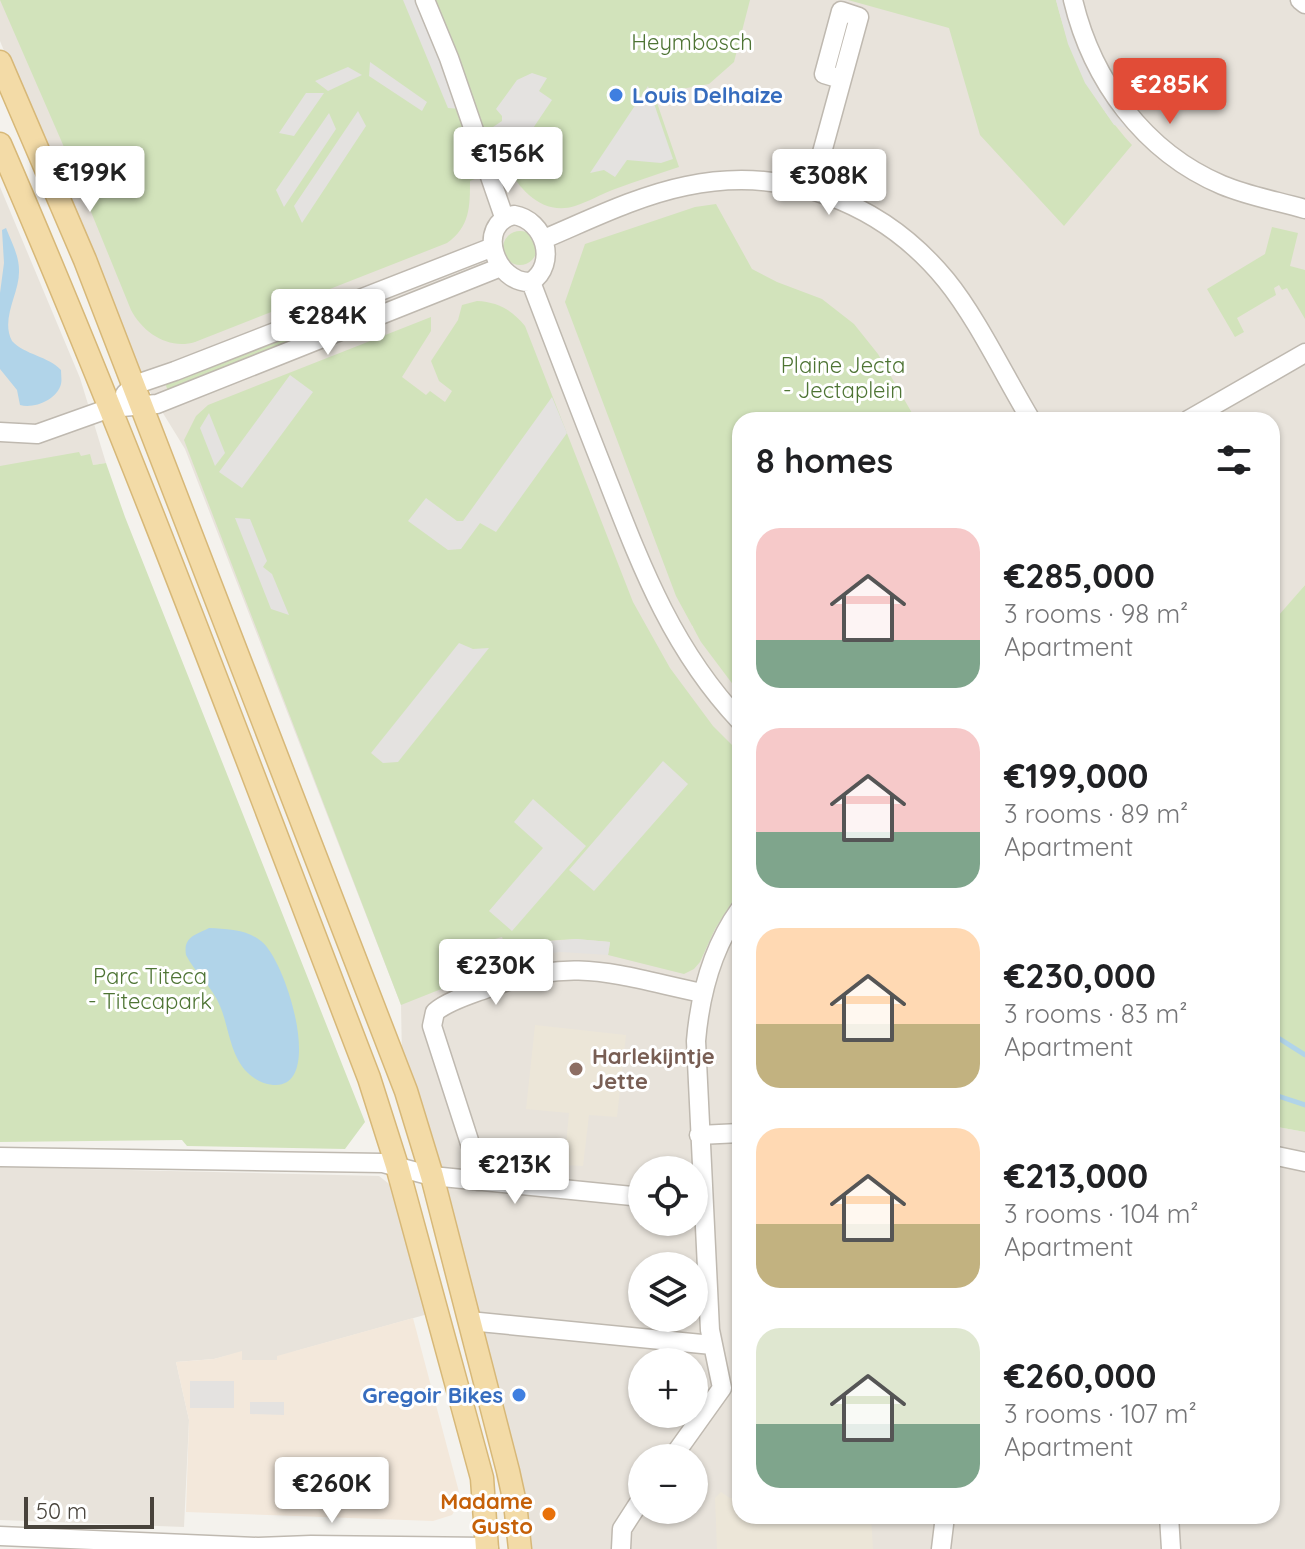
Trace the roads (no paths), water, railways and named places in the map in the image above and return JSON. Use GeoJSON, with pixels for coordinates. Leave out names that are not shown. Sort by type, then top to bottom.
{"type":"FeatureCollection","features":[{"type":"Feature","properties":{"kind":"main road"},"geometry":{"type":"LineString","coordinates":[[0,62],[85,260],[390,1048],[432,1176],[510,1482],[520,1549]]}},
{"type":"Feature","properties":{"kind":"main road"},"geometry":{"type":"LineString","coordinates":[[0,144],[110,408],[364,1063],[397,1166],[482,1478],[487,1548]]}},
{"type":"Feature","properties":{"kind":"street"},"geometry":{"type":"LineString","coordinates":[[425,0],[449,58],[504,217]]}},
{"type":"Feature","properties":{"kind":"street"},"geometry":{"type":"LineString","coordinates":[[1073,0],[1086,47],[1107,86],[1126,111],[1159,144],[1221,185],[1305,209]]}},
{"type":"Feature","properties":{"kind":"street"},"geometry":{"type":"LineString","coordinates":[[1300,0],[1305,4]]}},
{"type":"Feature","properties":{"kind":"street"},"geometry":{"type":"LineString","coordinates":[[812,189],[841,79]]}},
{"type":"Feature","properties":{"kind":"street"},"geometry":{"type":"LineString","coordinates":[[544,239],[685,186],[744,180],[812,189],[853,204],[878,219],[926,258],[959,298],[1026,412]]}},
{"type":"Feature","properties":{"kind":"street"},"geometry":{"type":"LineString","coordinates":[[523,216],[539,229],[544,239],[545,260],[537,278],[531,282],[514,280],[501,267],[493,247],[494,228],[504,217],[523,216]]}},
{"type":"Feature","properties":{"kind":"street"},"geometry":{"type":"LineString","coordinates":[[110,408],[134,385],[493,247]]}},
{"type":"Feature","properties":{"kind":"street"},"geometry":{"type":"LineString","coordinates":[[0,432],[37,434],[110,408],[142,407],[168,400],[501,267]]}},
{"type":"Feature","properties":{"kind":"street"},"geometry":{"type":"LineString","coordinates":[[531,282],[656,600],[689,658],[732,711]]}},
{"type":"Feature","properties":{"kind":"street"},"geometry":{"type":"LineString","coordinates":[[1202,412],[1305,353]]}},
{"type":"Feature","properties":{"kind":"street"},"geometry":{"type":"LineString","coordinates":[[699,1156],[696,1041],[702,993],[715,954],[732,923]]}},
{"type":"Feature","properties":{"kind":"street"},"geometry":{"type":"LineString","coordinates":[[479,1181],[475,1159],[432,1026],[435,1012],[507,980],[562,969],[598,971],[702,993]]}},
{"type":"Feature","properties":{"kind":"street"},"geometry":{"type":"LineString","coordinates":[[699,1135],[732,1133]]}},
{"type":"Feature","properties":{"kind":"street"},"geometry":{"type":"LineString","coordinates":[[0,1157],[383,1163],[432,1176],[628,1196]]}},
{"type":"Feature","properties":{"kind":"street"},"geometry":{"type":"LineString","coordinates":[[1280,1157],[1305,1162]]}},
{"type":"Feature","properties":{"kind":"street"},"geometry":{"type":"LineString","coordinates":[[684,1444],[731,1389],[712,1345],[702,1236]]}},
{"type":"Feature","properties":{"kind":"street"},"geometry":{"type":"LineString","coordinates":[[469,1321],[712,1345]]}},
{"type":"Feature","properties":{"kind":"street"},"geometry":{"type":"LineString","coordinates":[[621,1549],[622,1529],[628,1520]]}},
{"type":"Feature","properties":{"kind":"street"},"geometry":{"type":"LineString","coordinates":[[941,1549],[944,1524]]}},
{"type":"Feature","properties":{"kind":"street"},"geometry":{"type":"LineString","coordinates":[[1169,1524],[1171,1549]]}},
{"type":"Feature","properties":{"kind":"street"},"geometry":{"type":"LineString","coordinates":[[0,1536],[287,1548],[487,1548]]}},
{"type":"Feature","properties":{"kind":"water"},"geometry":{"type":"Polygon","coordinates":[[[6,228],[19,270],[8,323],[12,341],[61,370],[61,384],[55,395],[32,406],[20,405],[17,390],[0,369],[0,293],[4,263],[2,230],[6,228]]]}},
{"type":"Feature","properties":{"kind":"water"},"geometry":{"type":"Polygon","coordinates":[[[209,928],[249,934],[261,941],[271,953],[281,972],[296,1020],[299,1044],[297,1065],[290,1080],[276,1085],[261,1082],[248,1073],[237,1058],[217,999],[186,955],[188,940],[209,928]]]}},
{"type":"Feature","properties":{"kind":"waterway"},"geometry":{"type":"LineString","coordinates":[[1280,1039],[1305,1055]]}},
{"type":"Feature","properties":{"kind":"waterway"},"geometry":{"type":"LineString","coordinates":[[1280,1097],[1305,1105]]}},
{"type":"Feature","properties":{"kind":"place","name":"Louis Delhaize"},"geometry":{"type":"Point","coordinates":[616,95]}},
{"type":"Feature","properties":{"kind":"place","name":"Harlekijntje Jette"},"geometry":{"type":"Point","coordinates":[576,1069]}},
{"type":"Feature","properties":{"kind":"place","name":"Gregoir Bikes"},"geometry":{"type":"Point","coordinates":[519,1395]}},
{"type":"Feature","properties":{"kind":"place","name":"Madame Gusto"},"geometry":{"type":"Point","coordinates":[549,1514]}},
{"type":"Feature","properties":{"kind":"park label","name":"Heymbosch"},"geometry":{"type":"Point","coordinates":[692,42]}},
{"type":"Feature","properties":{"kind":"park label","name":"Plaine Jecta - Jectaplein"},"geometry":{"type":"Point","coordinates":[843,378]}},
{"type":"Feature","properties":{"kind":"park label","name":"Parc Titeca - Titecapark"},"geometry":{"type":"Point","coordinates":[150,988]}}]}
